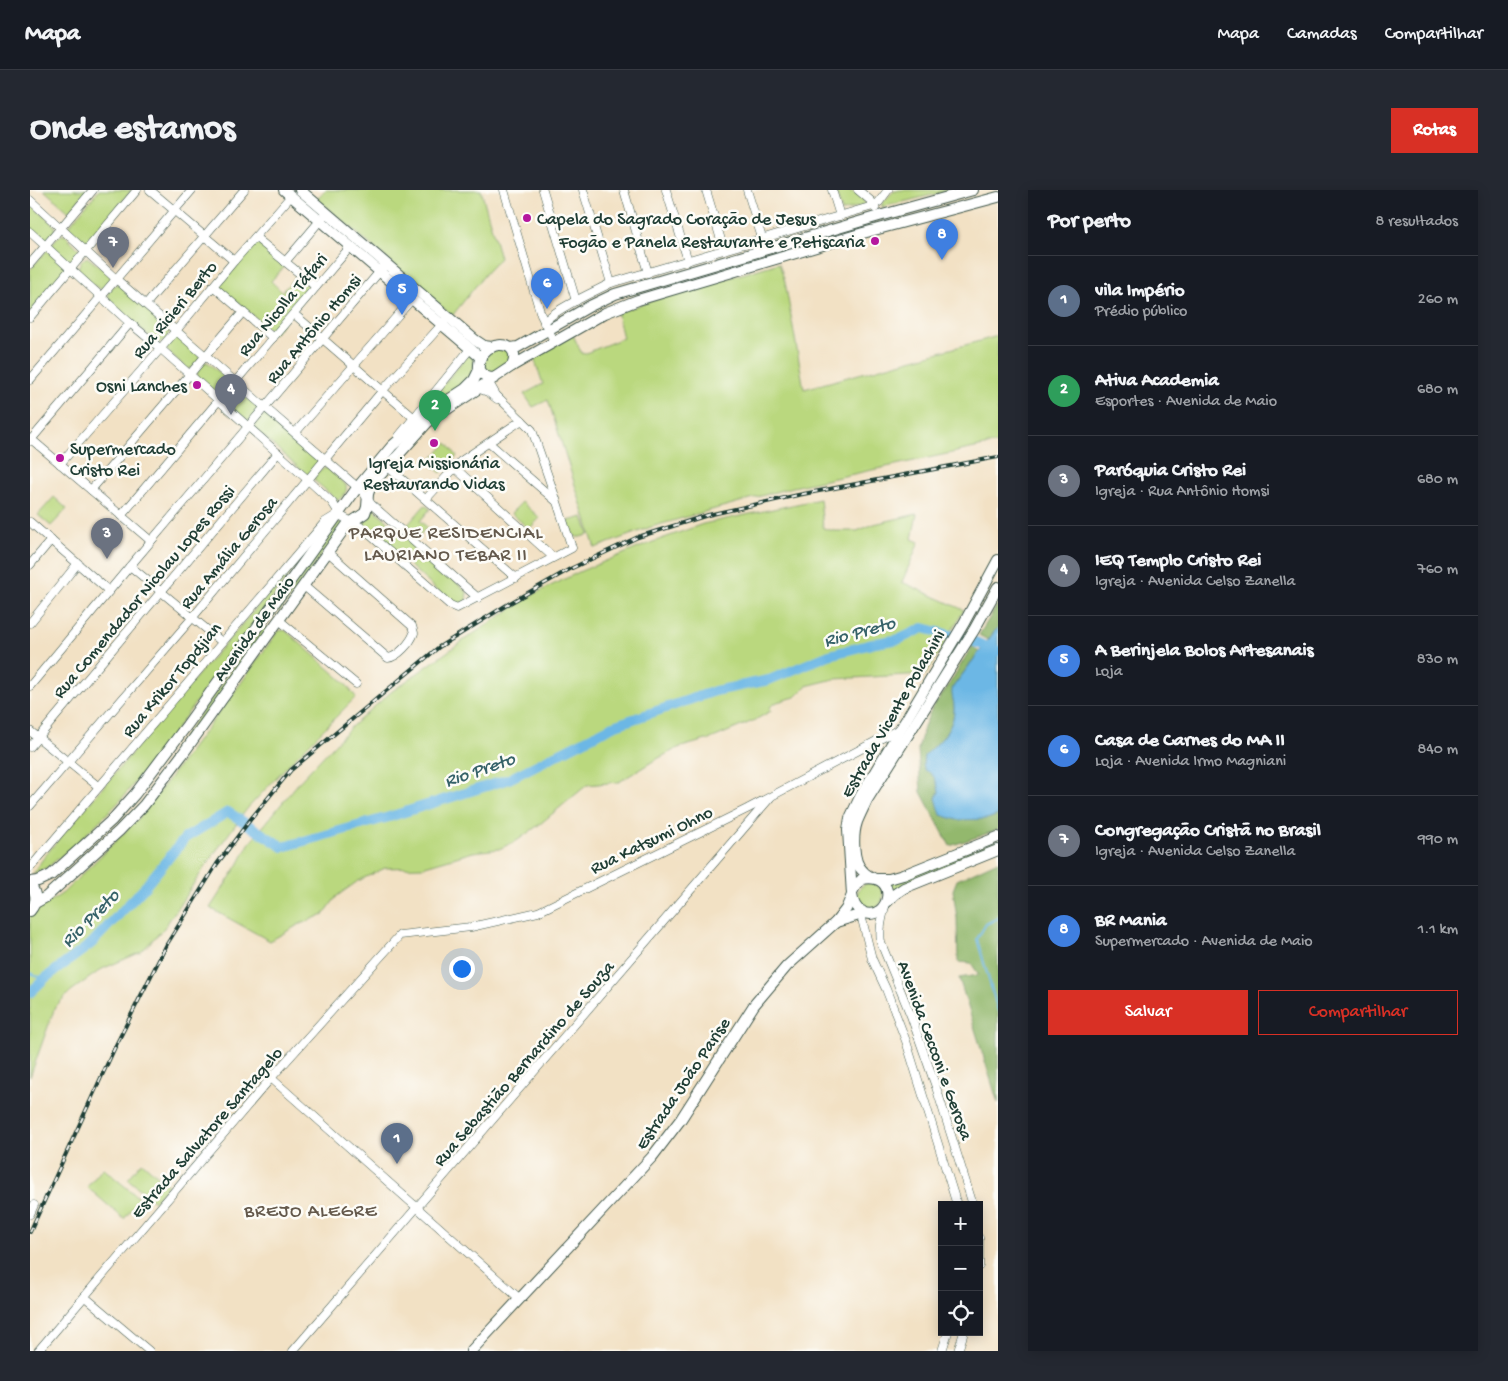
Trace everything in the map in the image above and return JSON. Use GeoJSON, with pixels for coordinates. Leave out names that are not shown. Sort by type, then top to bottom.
{"type":"FeatureCollection","features":[{"type":"Feature","properties":{"kind":"main road"},"geometry":{"type":"LineString","coordinates":[[300,190],[351,246],[383,267],[412,299],[484,346],[503,345],[512,348],[518,347],[546,327],[614,294],[998,197]]}},
{"type":"Feature","properties":{"kind":"main road"},"geometry":{"type":"LineString","coordinates":[[492,347],[480,357],[479,370],[483,375],[491,379],[605,313],[638,300],[729,266],[880,216],[973,190]]}},
{"type":"Feature","properties":{"kind":"main road"},"geometry":{"type":"LineString","coordinates":[[287,193],[323,216],[445,321],[470,349],[480,357]]}},
{"type":"Feature","properties":{"kind":"main road"},"geometry":{"type":"LineString","coordinates":[[946,198],[950,210]]}},
{"type":"Feature","properties":{"kind":"main road"},"geometry":{"type":"LineString","coordinates":[[880,216],[883,227]]}},
{"type":"Feature","properties":{"kind":"main road"},"geometry":{"type":"LineString","coordinates":[[512,348],[515,357],[512,366]]}},
{"type":"Feature","properties":{"kind":"main road","name":"Avenida de Maio"},"geometry":{"type":"LineString","coordinates":[[30,883],[50,875],[112,820],[135,794],[261,623],[357,488],[392,446],[436,408],[465,389],[474,380],[479,370]]}},
{"type":"Feature","properties":{"kind":"main road","name":"Avenida de Maio"},"geometry":{"type":"LineString","coordinates":[[33,907],[119,831],[144,804],[182,755],[347,525],[365,513],[370,488],[388,467],[428,422],[480,389],[491,379]]}},
{"type":"Feature","properties":{"kind":"main road","name":"Estrada Vicente Polachini"},"geometry":{"type":"LineString","coordinates":[[852,894],[848,840],[850,818],[861,795],[964,622],[998,560]]}},
{"type":"Feature","properties":{"kind":"main road","name":"Estrada Vicente Polachini"},"geometry":{"type":"LineString","coordinates":[[875,878],[863,872],[858,866],[855,855],[857,822],[867,800],[974,630],[998,587]]}},
{"type":"Feature","properties":{"kind":"main road"},"geometry":{"type":"LineString","coordinates":[[261,623],[276,624],[274,604]]}},
{"type":"Feature","properties":{"kind":"main road"},"geometry":{"type":"LineString","coordinates":[[998,837],[903,876],[888,879],[862,878],[852,894],[854,903],[860,916],[877,912],[904,888],[998,850]]}},
{"type":"Feature","properties":{"kind":"main road"},"geometry":{"type":"LineString","coordinates":[[875,878],[885,885],[888,891],[886,903]]}},
{"type":"Feature","properties":{"kind":"main road"},"geometry":{"type":"LineString","coordinates":[[30,883],[36,895],[33,907]]}},
{"type":"Feature","properties":{"kind":"main road","name":"Estrada João Parise"},"geometry":{"type":"LineString","coordinates":[[471,1351],[652,1157],[681,1119],[754,1005],[787,966],[836,922],[846,909],[852,894]]}},
{"type":"Feature","properties":{"kind":"main road","name":"Estrada João Parise"},"geometry":{"type":"LineString","coordinates":[[836,922],[860,916]]}},
{"type":"Feature","properties":{"kind":"street"},"geometry":{"type":"LineString","coordinates":[[30,264],[92,190]]}},
{"type":"Feature","properties":{"kind":"street"},"geometry":{"type":"LineString","coordinates":[[30,317],[137,190]]}},
{"type":"Feature","properties":{"kind":"street"},"geometry":{"type":"LineString","coordinates":[[150,190],[234,261]]}},
{"type":"Feature","properties":{"kind":"street"},"geometry":{"type":"LineString","coordinates":[[30,380],[192,190]]}},
{"type":"Feature","properties":{"kind":"street"},"geometry":{"type":"LineString","coordinates":[[146,304],[244,190]]}},
{"type":"Feature","properties":{"kind":"street"},"geometry":{"type":"LineString","coordinates":[[504,190],[546,327],[554,341]]}},
{"type":"Feature","properties":{"kind":"street"},"geometry":{"type":"LineString","coordinates":[[543,190],[576,301]]}},
{"type":"Feature","properties":{"kind":"street"},"geometry":{"type":"LineString","coordinates":[[583,190],[611,284]]}},
{"type":"Feature","properties":{"kind":"street"},"geometry":{"type":"LineString","coordinates":[[624,190],[648,272]]}},
{"type":"Feature","properties":{"kind":"street"},"geometry":{"type":"LineString","coordinates":[[666,190],[688,261]]}},
{"type":"Feature","properties":{"kind":"street"},"geometry":{"type":"LineString","coordinates":[[706,190],[724,250]]}},
{"type":"Feature","properties":{"kind":"street"},"geometry":{"type":"LineString","coordinates":[[747,190],[762,238]]}},
{"type":"Feature","properties":{"kind":"street"},"geometry":{"type":"LineString","coordinates":[[832,190],[840,216]]}},
{"type":"Feature","properties":{"kind":"street"},"geometry":{"type":"LineString","coordinates":[[858,190],[871,201],[880,216]]}},
{"type":"Feature","properties":{"kind":"street"},"geometry":{"type":"LineString","coordinates":[[546,327],[547,318],[611,284],[873,206],[888,190]]}},
{"type":"Feature","properties":{"kind":"street","name":"Rua Ricieri Berto"},"geometry":{"type":"LineString","coordinates":[[60,464],[255,237],[287,193]]}},
{"type":"Feature","properties":{"kind":"street"},"geometry":{"type":"LineString","coordinates":[[30,200],[116,279],[363,492],[370,504],[478,598]]}},
{"type":"Feature","properties":{"kind":"street"},"geometry":{"type":"LineString","coordinates":[[285,262],[323,216]]}},
{"type":"Feature","properties":{"kind":"street"},"geometry":{"type":"LineString","coordinates":[[30,232],[130,323],[249,426],[332,502],[339,514],[361,527],[450,605],[457,608],[572,548],[532,430],[493,395],[480,389]]}},
{"type":"Feature","properties":{"kind":"street"},"geometry":{"type":"LineString","coordinates":[[255,237],[316,287]]}},
{"type":"Feature","properties":{"kind":"street","name":"Rua Nicolla Táfari"},"geometry":{"type":"LineString","coordinates":[[235,382],[351,246]]}},
{"type":"Feature","properties":{"kind":"street","name":"Rua Antônio Homsi"},"geometry":{"type":"LineString","coordinates":[[30,686],[383,267]]}},
{"type":"Feature","properties":{"kind":"street"},"geometry":{"type":"LineString","coordinates":[[213,286],[273,338]]}},
{"type":"Feature","properties":{"kind":"street"},"geometry":{"type":"LineString","coordinates":[[295,433],[412,299]]}},
{"type":"Feature","properties":{"kind":"street"},"geometry":{"type":"LineString","coordinates":[[91,490],[242,312]]}},
{"type":"Feature","properties":{"kind":"street"},"geometry":{"type":"LineString","coordinates":[[294,314],[383,390],[411,420]]}},
{"type":"Feature","properties":{"kind":"street","name":"Rua Amália Gerosa"},"geometry":{"type":"LineString","coordinates":[[30,806],[193,618],[383,390],[445,321]]}},
{"type":"Feature","properties":{"kind":"street"},"geometry":{"type":"LineString","coordinates":[[130,323],[31,440],[151,541]]}},
{"type":"Feature","properties":{"kind":"street"},"geometry":{"type":"LineString","coordinates":[[392,446],[470,349]]}},
{"type":"Feature","properties":{"kind":"street"},"geometry":{"type":"LineString","coordinates":[[491,379],[496,394],[506,406]]}},
{"type":"Feature","properties":{"kind":"street"},"geometry":{"type":"LineString","coordinates":[[121,516],[219,400]]}},
{"type":"Feature","properties":{"kind":"street"},"geometry":{"type":"LineString","coordinates":[[426,498],[461,462],[522,420]]}},
{"type":"Feature","properties":{"kind":"street"},"geometry":{"type":"LineString","coordinates":[[489,443],[557,502]]}},
{"type":"Feature","properties":{"kind":"street","name":"Rua Comendador Nicolau Lopes Rossi"},"geometry":{"type":"LineString","coordinates":[[30,747],[278,454]]}},
{"type":"Feature","properties":{"kind":"street"},"geometry":{"type":"LineString","coordinates":[[388,467],[516,578]]}},
{"type":"Feature","properties":{"kind":"street"},"geometry":{"type":"LineString","coordinates":[[455,468],[554,557]]}},
{"type":"Feature","properties":{"kind":"street","name":"Rua Krikor Topdjian"},"geometry":{"type":"LineString","coordinates":[[30,868],[325,522],[339,514]]}},
{"type":"Feature","properties":{"kind":"street"},"geometry":{"type":"LineString","coordinates":[[30,522],[109,591]]}},
{"type":"Feature","properties":{"kind":"street"},"geometry":{"type":"LineString","coordinates":[[30,565],[51,540]]}},
{"type":"Feature","properties":{"kind":"street"},"geometry":{"type":"LineString","coordinates":[[304,586],[388,658],[395,657],[411,639],[414,633],[412,626],[328,552]]}},
{"type":"Feature","properties":{"kind":"street"},"geometry":{"type":"LineString","coordinates":[[30,623],[78,564]]}},
{"type":"Feature","properties":{"kind":"street"},"geometry":{"type":"LineString","coordinates":[[130,566],[222,642]]}},
{"type":"Feature","properties":{"kind":"street"},"geometry":{"type":"LineString","coordinates":[[467,589],[468,603]]}},
{"type":"Feature","properties":{"kind":"street"},"geometry":{"type":"LineString","coordinates":[[276,624],[356,684]]}},
{"type":"Feature","properties":{"kind":"street","name":"Rua Katsumi Ohno"},"geometry":{"type":"LineString","coordinates":[[400,935],[471,927],[538,912],[747,809],[901,728]]}},
{"type":"Feature","properties":{"kind":"street"},"geometry":{"type":"LineString","coordinates":[[30,731],[99,787]]}},
{"type":"Feature","properties":{"kind":"street","name":"Rua Sebastião Bernardino de Souza"},"geometry":{"type":"LineString","coordinates":[[293,1351],[775,793]]}},
{"type":"Feature","properties":{"kind":"street","name":"Avenida Cecconi e Gerosa"},"geometry":{"type":"LineString","coordinates":[[886,903],[880,933],[881,942],[911,1016],[936,1087],[971,1201]]}},
{"type":"Feature","properties":{"kind":"street","name":"Avenida Cecconi e Gerosa"},"geometry":{"type":"LineString","coordinates":[[860,916],[872,959],[906,1041],[956,1201]]}},
{"type":"Feature","properties":{"kind":"street","name":"Estrada Salvatore Santagelo"},"geometry":{"type":"LineString","coordinates":[[38,1351],[270,1078],[400,935]]}},
{"type":"Feature","properties":{"kind":"street"},"geometry":{"type":"LineString","coordinates":[[270,1078],[520,1299]]}},
{"type":"Feature","properties":{"kind":"street"},"geometry":{"type":"LineString","coordinates":[[922,1090],[936,1087]]}},
{"type":"Feature","properties":{"kind":"street"},"geometry":{"type":"LineString","coordinates":[[30,1214],[34,1205]]}},
{"type":"Feature","properties":{"kind":"street"},"geometry":{"type":"LineString","coordinates":[[84,1297],[149,1351]]}},
{"type":"Feature","properties":{"kind":"street"},"geometry":{"type":"LineString","coordinates":[[942,1351],[947,1336]]}},
{"type":"Feature","properties":{"kind":"street"},"geometry":{"type":"LineString","coordinates":[[958,1351],[963,1336]]}},
{"type":"Feature","properties":{"kind":"green space"},"geometry":{"type":"Polygon","coordinates":[[[44,190],[87,190],[69,212],[44,190]]]}},
{"type":"Feature","properties":{"kind":"green space"},"geometry":{"type":"Polygon","coordinates":[[[99,190],[132,190],[87,243],[78,242],[67,228],[99,190]]]}},
{"type":"Feature","properties":{"kind":"green space"},"geometry":{"type":"Polygon","coordinates":[[[325,190],[481,190],[500,258],[452,316],[317,199],[325,190]]]}},
{"type":"Feature","properties":{"kind":"green space"},"geometry":{"type":"Polygon","coordinates":[[[835,190],[849,191],[857,194],[865,205],[842,211],[835,190]]]}},
{"type":"Feature","properties":{"kind":"green space"},"geometry":{"type":"Polygon","coordinates":[[[894,191],[949,191],[882,207],[882,203],[894,191]]]}},
{"type":"Feature","properties":{"kind":"green space"},"geometry":{"type":"Polygon","coordinates":[[[30,203],[54,225],[55,231],[48,240],[42,240],[30,229],[30,203]]]}},
{"type":"Feature","properties":{"kind":"green space"},"geometry":{"type":"Polygon","coordinates":[[[61,235],[65,235],[79,249],[79,254],[74,261],[67,262],[54,250],[53,243],[61,235]]]}},
{"type":"Feature","properties":{"kind":"green space"},"geometry":{"type":"Polygon","coordinates":[[[256,241],[285,266],[271,281],[282,292],[296,276],[311,289],[274,334],[218,285],[256,241]]]}},
{"type":"Feature","properties":{"kind":"green space"},"geometry":{"type":"Polygon","coordinates":[[[47,250],[67,268],[30,313],[30,270],[47,250]]]}},
{"type":"Feature","properties":{"kind":"green space"},"geometry":{"type":"Polygon","coordinates":[[[87,257],[110,275],[111,280],[104,289],[93,285],[85,279],[78,268],[81,261],[87,257]]]}},
{"type":"Feature","properties":{"kind":"green space"},"geometry":{"type":"Polygon","coordinates":[[[779,263],[785,282],[804,389],[998,336],[998,443],[793,487],[651,527],[595,548],[548,400],[533,407],[524,394],[543,384],[534,358],[573,335],[582,354],[586,353],[623,338],[617,313],[779,263]]]}},
{"type":"Feature","properties":{"kind":"green space"},"geometry":{"type":"Polygon","coordinates":[[[121,284],[168,327],[169,333],[165,340],[157,343],[110,301],[108,295],[110,290],[114,286],[121,284]]]}},
{"type":"Feature","properties":{"kind":"green space"},"geometry":{"type":"Polygon","coordinates":[[[180,337],[199,355],[200,359],[192,368],[187,369],[166,349],[170,340],[180,337]]]}},
{"type":"Feature","properties":{"kind":"green space"},"geometry":{"type":"Polygon","coordinates":[[[507,349],[511,362],[493,373],[483,373],[483,358],[493,350],[507,349]]]}},
{"type":"Feature","properties":{"kind":"green space"},"geometry":{"type":"Polygon","coordinates":[[[468,354],[474,360],[473,369],[469,377],[448,396],[424,409],[468,354]]]}},
{"type":"Feature","properties":{"kind":"green space"},"geometry":{"type":"Polygon","coordinates":[[[204,362],[209,363],[258,408],[259,411],[251,420],[248,421],[198,379],[197,370],[204,362]]]}},
{"type":"Feature","properties":{"kind":"green space"},"geometry":{"type":"Polygon","coordinates":[[[263,415],[268,415],[317,460],[318,465],[307,475],[255,429],[255,423],[263,415]]]}},
{"type":"Feature","properties":{"kind":"green space"},"geometry":{"type":"Polygon","coordinates":[[[447,443],[457,456],[441,473],[428,462],[447,443]]]}},
{"type":"Feature","properties":{"kind":"green space"},"geometry":{"type":"Polygon","coordinates":[[[327,468],[346,485],[346,492],[338,500],[315,481],[314,477],[321,469],[327,468]]]}},
{"type":"Feature","properties":{"kind":"green space"},"geometry":{"type":"Polygon","coordinates":[[[54,497],[67,509],[51,526],[38,515],[54,497]]]}},
{"type":"Feature","properties":{"kind":"green space"},"geometry":{"type":"Polygon","coordinates":[[[820,499],[823,528],[834,531],[857,531],[874,524],[917,514],[912,539],[919,542],[902,582],[964,610],[926,674],[834,679],[806,686],[795,697],[777,702],[770,707],[771,711],[753,721],[713,738],[678,748],[619,782],[587,785],[518,840],[499,849],[473,852],[422,867],[385,868],[358,881],[337,896],[324,914],[298,925],[270,941],[210,908],[238,865],[249,844],[300,781],[351,727],[391,692],[464,640],[532,595],[581,571],[653,542],[703,524],[820,499]]]}},
{"type":"Feature","properties":{"kind":"green space"},"geometry":{"type":"Polygon","coordinates":[[[522,502],[540,518],[529,529],[511,513],[522,502]]]}},
{"type":"Feature","properties":{"kind":"green space"},"geometry":{"type":"Polygon","coordinates":[[[425,505],[430,509],[420,521],[427,527],[416,539],[404,529],[425,505]]]}},
{"type":"Feature","properties":{"kind":"green space"},"geometry":{"type":"Polygon","coordinates":[[[373,508],[467,592],[466,602],[453,605],[363,523],[369,518],[373,508]]]}},
{"type":"Feature","properties":{"kind":"green space"},"geometry":{"type":"Polygon","coordinates":[[[583,517],[589,534],[580,537],[574,536],[568,521],[583,517]]]}},
{"type":"Feature","properties":{"kind":"green space"},"geometry":{"type":"Polygon","coordinates":[[[338,522],[345,524],[279,612],[276,608],[338,522]]]}},
{"type":"Feature","properties":{"kind":"green space"},"geometry":{"type":"Polygon","coordinates":[[[311,545],[161,750],[120,801],[79,841],[48,867],[32,874],[48,852],[209,662],[311,545]]]}},
{"type":"Feature","properties":{"kind":"green space"},"geometry":{"type":"Polygon","coordinates":[[[998,604],[998,627],[988,640],[979,635],[998,604]]]}},
{"type":"Feature","properties":{"kind":"green space"},"geometry":{"type":"Polygon","coordinates":[[[263,627],[268,628],[178,755],[172,753],[263,627]]]}},
{"type":"Feature","properties":{"kind":"green space"},"geometry":{"type":"Polygon","coordinates":[[[285,630],[344,682],[356,697],[247,809],[164,928],[141,952],[102,969],[71,991],[55,1007],[30,1077],[30,914],[63,893],[141,816],[278,631],[285,630]]]}},
{"type":"Feature","properties":{"kind":"green space"},"geometry":{"type":"Polygon","coordinates":[[[972,646],[979,652],[953,687],[954,715],[952,722],[945,734],[924,756],[937,782],[939,792],[936,798],[987,819],[998,815],[998,830],[950,846],[921,792],[918,749],[932,708],[945,691],[972,646]]]}},
{"type":"Feature","properties":{"kind":"green space"},"geometry":{"type":"Polygon","coordinates":[[[998,840],[998,845],[891,894],[886,882],[998,840]]]}},
{"type":"Feature","properties":{"kind":"green space"},"geometry":{"type":"Polygon","coordinates":[[[998,861],[998,1103],[959,978],[979,975],[971,963],[958,962],[957,918],[953,890],[957,880],[998,861]]]}},
{"type":"Feature","properties":{"kind":"green space"},"geometry":{"type":"Polygon","coordinates":[[[870,883],[879,887],[883,896],[879,905],[870,909],[861,905],[857,896],[861,887],[870,883]]]}},
{"type":"Feature","properties":{"kind":"green space"},"geometry":{"type":"Polygon","coordinates":[[[142,1162],[168,1185],[154,1201],[128,1179],[142,1162]]]}},
{"type":"Feature","properties":{"kind":"green space"},"geometry":{"type":"Polygon","coordinates":[[[103,1168],[140,1199],[124,1219],[87,1187],[103,1168]]]}},
{"type":"Feature","properties":{"kind":"water"},"geometry":{"type":"Polygon","coordinates":[[[998,627],[998,815],[987,819],[957,820],[941,815],[936,798],[939,792],[937,785],[933,776],[925,770],[923,765],[924,756],[945,734],[952,722],[954,715],[953,687],[998,627]]]}},
{"type":"Feature","properties":{"kind":"waterway","name":"Rio Preto"},"geometry":{"type":"LineString","coordinates":[[30,993],[44,979],[91,944],[143,889],[185,838],[228,812],[283,847],[389,817],[509,779],[613,726],[715,691],[769,680],[829,655],[900,639],[923,628],[970,640],[998,651]]}},
{"type":"Feature","properties":{"kind":"waterway"},"geometry":{"type":"LineString","coordinates":[[998,918],[986,924],[977,939],[998,1011]]}},
{"type":"Feature","properties":{"kind":"waterway"},"geometry":{"type":"LineString","coordinates":[[30,973],[44,979]]}},
{"type":"Feature","properties":{"kind":"railway"},"geometry":{"type":"LineString","coordinates":[[30,1232],[116,1045],[167,944],[217,864],[291,770],[439,647],[570,569],[638,537],[708,515],[798,495],[998,457]]}},
{"type":"Feature","properties":{"kind":"place","name":"Capela do Sagrado Coração de Jesus"},"geometry":{"type":"Point","coordinates":[527,218]}},
{"type":"Feature","properties":{"kind":"place","name":"Fogão e Panela Restaurante e Petiscaria"},"geometry":{"type":"Point","coordinates":[875,241]}},
{"type":"Feature","properties":{"kind":"place","name":"BR Mania"},"geometry":{"type":"Point","coordinates":[942,260]}},
{"type":"Feature","properties":{"kind":"place","name":"Congregação Cristã no Brasil"},"geometry":{"type":"Point","coordinates":[113,268]}},
{"type":"Feature","properties":{"kind":"place","name":"Casa de Carnes do MA II"},"geometry":{"type":"Point","coordinates":[547,309]}},
{"type":"Feature","properties":{"kind":"place","name":"A Berinjela Bolos Artesanais"},"geometry":{"type":"Point","coordinates":[402,315]}},
{"type":"Feature","properties":{"kind":"place","name":"Osni Lanches"},"geometry":{"type":"Point","coordinates":[197,385]}},
{"type":"Feature","properties":{"kind":"place","name":"IEQ Templo Cristo Rei"},"geometry":{"type":"Point","coordinates":[231,415]}},
{"type":"Feature","properties":{"kind":"place","name":"Ativa Academia"},"geometry":{"type":"Point","coordinates":[435,431]}},
{"type":"Feature","properties":{"kind":"place","name":"Igreja Missionária Restaurando Vidas"},"geometry":{"type":"Point","coordinates":[434,443]}},
{"type":"Feature","properties":{"kind":"place","name":"Supermercado Cristo Rei"},"geometry":{"type":"Point","coordinates":[60,458]}},
{"type":"Feature","properties":{"kind":"place","name":"Paróquia Cristo Rei"},"geometry":{"type":"Point","coordinates":[107,559]}},
{"type":"Feature","properties":{"kind":"place","name":"vila Império"},"geometry":{"type":"Point","coordinates":[397,1164]}},
{"type":"Feature","properties":{"kind":"district","name":"PARQUE RESIDENCIAL LAURIANO TEBAR II"},"geometry":{"type":"Point","coordinates":[446,542]}},
{"type":"Feature","properties":{"kind":"district","name":"BREJO ALEGRE"},"geometry":{"type":"Point","coordinates":[311,1209]}}]}
